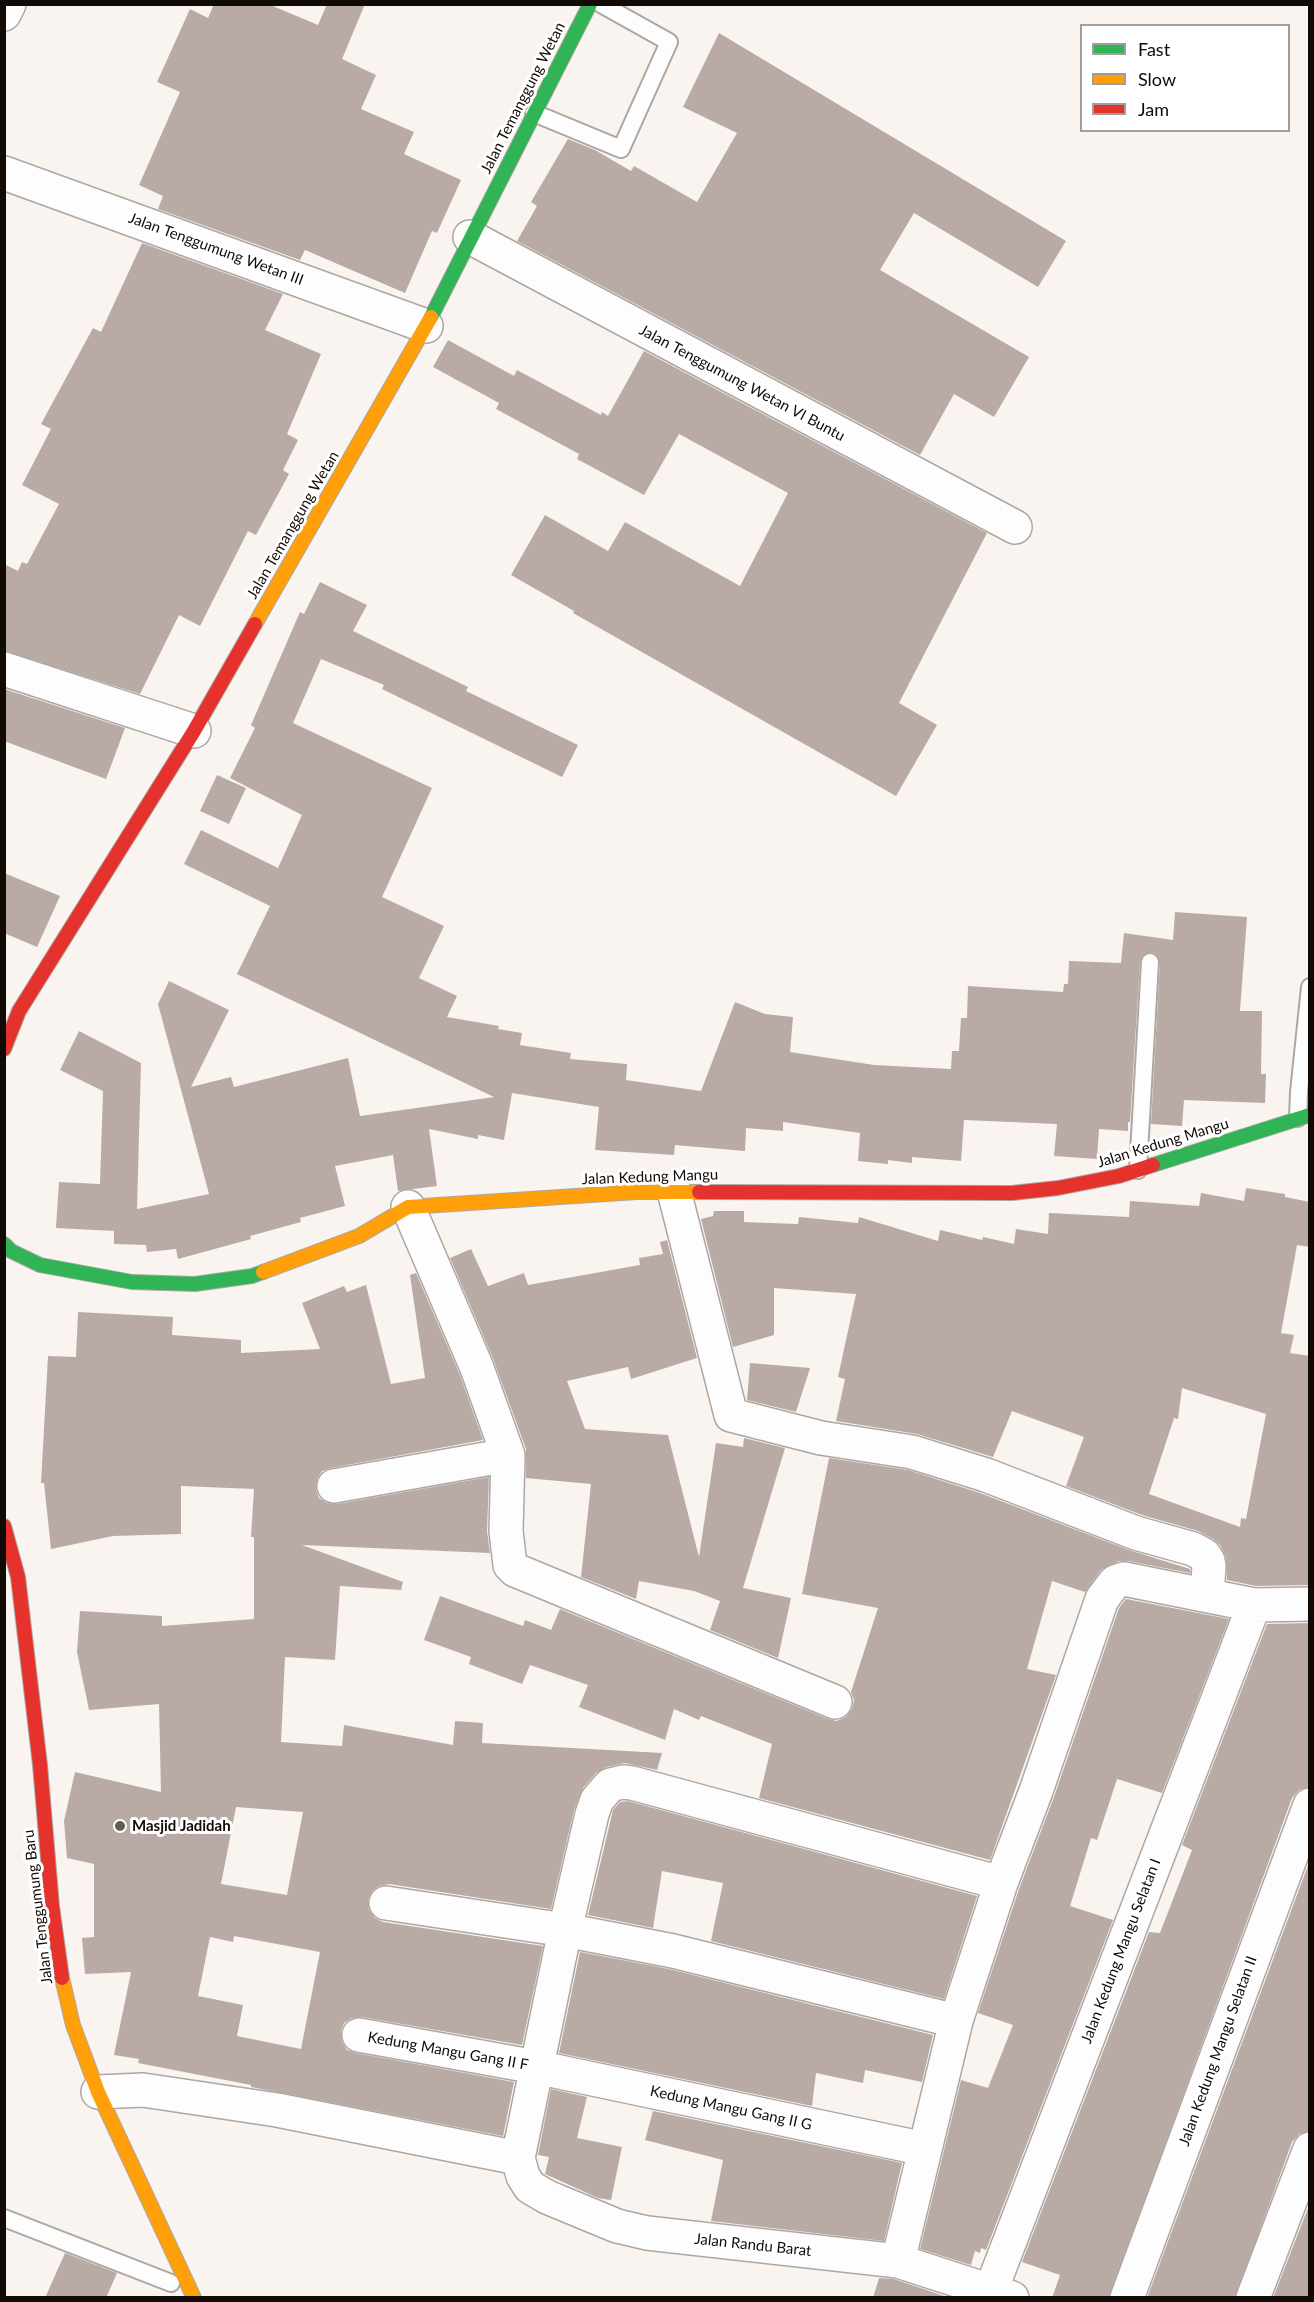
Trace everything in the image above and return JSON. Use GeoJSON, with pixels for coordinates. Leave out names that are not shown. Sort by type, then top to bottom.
{"type":"FeatureCollection","features":[{"type":"Feature","properties":{"kind":"street"},"geometry":{"type":"LineString","coordinates":[[4,14],[9,4]]}},
{"type":"Feature","properties":{"kind":"street","name":"Jalan Temanggung Wetan"},"geometry":{"type":"LineString","coordinates":[[4,1049],[19,1011],[194,732],[426,326],[485,247],[534,113],[590,4]]}},
{"type":"Feature","properties":{"kind":"street","name":"Jalan Tenggumung Wetan III"},"geometry":{"type":"LineString","coordinates":[[4,173],[426,326]]}},
{"type":"Feature","properties":{"kind":"street","name":"Jalan Tenggumung Wetan VI Buntu"},"geometry":{"type":"LineString","coordinates":[[485,247],[1015,527]]}},
{"type":"Feature","properties":{"kind":"street"},"geometry":{"type":"LineString","coordinates":[[4,669],[194,732]]}},
{"type":"Feature","properties":{"kind":"street","name":"Jalan Kedung Mangu"},"geometry":{"type":"LineString","coordinates":[[4,1244],[11,1251],[40,1265],[132,1282],[195,1284],[252,1276],[359,1236],[408,1207],[674,1191],[1012,1193],[1058,1188],[1119,1176],[1304,1117]]}},
{"type":"Feature","properties":{"kind":"street"},"geometry":{"type":"LineString","coordinates":[[674,1191],[731,1415],[821,1438],[912,1452],[986,1475],[1136,1533],[1193,1549],[1208,1561],[1207,1595]]}},
{"type":"Feature","properties":{"kind":"street"},"geometry":{"type":"LineString","coordinates":[[408,1207],[477,1368],[508,1455],[507,1550],[510,1565],[515,1570],[835,1702]]}},
{"type":"Feature","properties":{"kind":"street"},"geometry":{"type":"LineString","coordinates":[[334,1486],[508,1455]]}},
{"type":"Feature","properties":{"kind":"street","name":"Jalan Tenggumung Baru"},"geometry":{"type":"LineString","coordinates":[[4,1526],[19,1589],[40,1765],[51,1906],[60,1968],[74,2025],[98,2092],[194,2298]]}},
{"type":"Feature","properties":{"kind":"street"},"geometry":{"type":"LineString","coordinates":[[898,2261],[956,2021],[1001,1883],[1036,1791],[1102,1599],[1115,1582],[1124,1579],[1254,1605],[1310,1604]]}},
{"type":"Feature","properties":{"kind":"street","name":"Jalan Kedung Mangu Selatan I"},"geometry":{"type":"LineString","coordinates":[[997,2295],[1254,1605]]}},
{"type":"Feature","properties":{"kind":"street"},"geometry":{"type":"LineString","coordinates":[[98,2092],[143,2090],[277,2110],[518,2158],[565,1930],[592,1814],[597,1800],[610,1785],[632,1782],[1001,1883]]}},
{"type":"Feature","properties":{"kind":"street","name":"Jalan Kedung Mangu Selatan II"},"geometry":{"type":"LineString","coordinates":[[1127,2298],[1310,1805]]}},
{"type":"Feature","properties":{"kind":"street"},"geometry":{"type":"LineString","coordinates":[[386,1904],[565,1930],[673,1951],[956,2021]]}},
{"type":"Feature","properties":{"kind":"street","name":"Kedung Mangu Gang II F"},"geometry":{"type":"LineString","coordinates":[[359,2035],[536,2067]]}},
{"type":"Feature","properties":{"kind":"street","name":"Kedung Mangu Gang II G"},"geometry":{"type":"LineString","coordinates":[[536,2067],[925,2149]]}},
{"type":"Feature","properties":{"kind":"street"},"geometry":{"type":"LineString","coordinates":[[1253,2298],[1310,2149]]}},
{"type":"Feature","properties":{"kind":"street","name":"Jalan Randu Barat"},"geometry":{"type":"LineString","coordinates":[[518,2158],[523,2176],[530,2187],[547,2197],[617,2226],[647,2233],[898,2261],[997,2295]]}},
{"type":"Feature","properties":{"kind":"street"},"geometry":{"type":"LineString","coordinates":[[161,2263],[174,2290]]}},
{"type":"Feature","properties":{"kind":"lane"},"geometry":{"type":"LineString","coordinates":[[534,113],[621,149],[669,42],[601,4]]}},
{"type":"Feature","properties":{"kind":"lane"},"geometry":{"type":"LineString","coordinates":[[1138,1170],[1150,962]]}},
{"type":"Feature","properties":{"kind":"lane"},"geometry":{"type":"LineString","coordinates":[[1304,1117],[1299,1092],[1310,987]]}},
{"type":"Feature","properties":{"kind":"lane"},"geometry":{"type":"LineString","coordinates":[[4,2218],[174,2290]]}},
{"type":"Feature","properties":{"kind":"building"},"geometry":{"type":"Polygon","coordinates":[[[214,4],[268,4],[318,25],[327,4],[365,4],[342,59],[376,75],[361,109],[414,132],[404,154],[461,180],[437,233],[432,231],[405,293],[305,250],[300,260],[158,209],[163,196],[139,185],[180,92],[157,82],[190,9],[208,18],[214,4]]]}},
{"type":"Feature","properties":{"kind":"building"},"geometry":{"type":"Polygon","coordinates":[[[719,33],[1066,241],[1038,287],[914,213],[880,270],[1029,357],[994,417],[954,394],[920,455],[517,241],[537,206],[531,202],[568,139],[595,150],[631,171],[634,166],[697,202],[737,133],[683,107],[719,33]]]}},
{"type":"Feature","properties":{"kind":"building"},"geometry":{"type":"Polygon","coordinates":[[[142,243],[283,294],[265,330],[321,354],[287,434],[298,440],[283,470],[289,474],[256,535],[248,531],[200,626],[179,615],[140,694],[4,651],[4,564],[18,571],[22,562],[27,564],[59,504],[22,485],[51,429],[41,424],[93,328],[101,332],[142,243]]]}},
{"type":"Feature","properties":{"kind":"building"},"geometry":{"type":"Polygon","coordinates":[[[448,340],[514,376],[517,370],[601,415],[602,412],[608,416],[644,351],[987,533],[899,703],[937,725],[896,796],[573,613],[574,611],[511,575],[545,515],[608,551],[625,522],[740,586],[788,493],[679,434],[644,495],[577,459],[579,454],[496,409],[499,403],[433,367],[448,340]]]}},
{"type":"Feature","properties":{"kind":"building"},"geometry":{"type":"Polygon","coordinates":[[[320,582],[367,605],[353,631],[468,687],[466,691],[578,745],[562,777],[382,689],[384,685],[321,659],[293,723],[432,788],[382,897],[444,926],[419,978],[457,996],[447,1017],[499,1026],[498,1029],[522,1033],[520,1045],[571,1053],[570,1059],[627,1064],[626,1080],[701,1091],[735,1002],[765,1014],[793,1017],[790,1052],[874,1065],[951,1069],[952,1051],[959,1051],[961,1018],[967,1018],[968,986],[1063,992],[1064,984],[1068,984],[1069,961],[1121,963],[1124,933],[1173,940],[1175,912],[1247,917],[1240,1011],[1262,1011],[1261,1074],[1266,1074],[1265,1103],[1184,1100],[1182,1126],[1151,1124],[1160,963],[1156,954],[1150,952],[1142,956],[1140,961],[1128,1131],[1099,1129],[1097,1159],[1054,1156],[1057,1124],[964,1120],[961,1161],[912,1157],[912,1163],[888,1160],[888,1164],[858,1161],[860,1133],[783,1122],[783,1131],[746,1128],[745,1151],[675,1145],[674,1155],[595,1150],[599,1107],[512,1093],[504,1140],[478,1135],[478,1139],[429,1129],[437,1186],[398,1191],[393,1155],[335,1166],[345,1206],[300,1218],[301,1222],[250,1236],[251,1239],[178,1259],[176,1249],[147,1252],[146,1245],[114,1244],[114,1231],[56,1228],[59,1182],[100,1184],[103,1091],[60,1070],[79,1031],[141,1063],[137,1209],[209,1194],[158,1004],[169,981],[229,1010],[191,1087],[231,1077],[234,1087],[348,1058],[360,1116],[494,1097],[237,974],[270,906],[184,864],[201,830],[278,868],[302,815],[230,778],[255,728],[251,725],[300,612],[304,614],[320,582]]]}},
{"type":"Feature","properties":{"kind":"building"},"geometry":{"type":"Polygon","coordinates":[[[4,689],[125,728],[106,779],[4,741],[4,689]]]}},
{"type":"Feature","properties":{"kind":"building"},"geometry":{"type":"Polygon","coordinates":[[[217,775],[246,788],[229,824],[200,811],[217,775]]]}},
{"type":"Feature","properties":{"kind":"building"},"geometry":{"type":"Polygon","coordinates":[[[4,873],[60,896],[37,947],[4,933],[4,873]]]}},
{"type":"Feature","properties":{"kind":"building"},"geometry":{"type":"Polygon","coordinates":[[[1246,1188],[1285,1194],[1285,1197],[1310,1202],[1310,1247],[1297,1245],[1281,1333],[1294,1335],[1290,1353],[1310,1356],[1310,1585],[1256,1586],[1227,1580],[1226,1557],[1220,1545],[1213,1539],[1198,1531],[1142,1515],[1066,1486],[1084,1437],[1012,1411],[993,1457],[917,1434],[836,1421],[845,1379],[838,1377],[856,1294],[774,1288],[774,1335],[733,1347],[701,1219],[713,1216],[714,1211],[744,1211],[744,1222],[798,1224],[799,1217],[858,1223],[859,1217],[938,1241],[940,1230],[982,1240],[983,1237],[1014,1244],[1016,1229],[1048,1234],[1049,1213],[1129,1217],[1130,1201],[1199,1206],[1201,1193],[1244,1201],[1246,1188]],[[1182,1388],[1178,1419],[1174,1418],[1149,1494],[1240,1527],[1241,1518],[1246,1519],[1266,1414],[1182,1388]]]}},
{"type":"Feature","properties":{"kind":"building"},"geometry":{"type":"Polygon","coordinates":[[[667,1240],[697,1358],[631,1379],[628,1367],[567,1381],[585,1429],[668,1435],[699,1557],[716,1443],[743,1447],[744,1438],[785,1448],[743,1588],[791,1598],[778,1658],[710,1630],[720,1601],[694,1591],[639,1581],[636,1599],[581,1577],[591,1484],[526,1478],[526,1449],[494,1361],[450,1258],[471,1249],[488,1286],[524,1273],[528,1285],[640,1265],[639,1258],[663,1254],[660,1242],[667,1240]]]}},
{"type":"Feature","properties":{"kind":"building"},"geometry":{"type":"Polygon","coordinates":[[[416,1273],[460,1375],[483,1440],[331,1468],[322,1471],[317,1479],[316,1490],[319,1498],[327,1503],[337,1504],[489,1477],[487,1531],[490,1553],[302,1545],[403,1582],[401,1590],[340,1586],[335,1660],[285,1657],[281,1742],[342,1746],[344,1725],[453,1745],[455,1721],[483,1723],[482,1743],[662,1753],[657,1770],[625,1763],[606,1767],[596,1773],[583,1788],[574,1810],[551,1909],[389,1884],[379,1886],[372,1891],[368,1900],[369,1910],[375,1918],[383,1922],[543,1946],[522,2045],[362,2017],[352,2018],[344,2023],[341,2031],[342,2042],[347,2050],[356,2053],[514,2082],[503,2136],[251,2087],[251,2085],[138,2063],[139,2059],[114,2055],[131,1972],[85,1974],[82,1938],[94,1937],[94,1864],[67,1858],[64,1821],[75,1772],[161,1792],[159,1704],[89,1710],[77,1652],[80,1611],[162,1616],[162,1626],[254,1619],[254,1537],[251,1537],[254,1489],[181,1486],[181,1534],[113,1536],[51,1549],[44,1483],[41,1483],[48,1356],[76,1357],[78,1312],[173,1317],[172,1335],[241,1340],[241,1353],[320,1349],[302,1303],[344,1286],[347,1292],[366,1285],[391,1384],[425,1378],[410,1275],[416,1273]],[[236,1807],[221,1884],[287,1895],[303,1812],[236,1807]],[[234,1936],[233,1942],[210,1937],[198,1996],[243,2005],[237,2036],[301,2049],[320,1952],[234,1936]]]}},
{"type":"Feature","properties":{"kind":"building"},"geometry":{"type":"Polygon","coordinates":[[[750,1363],[810,1368],[796,1412],[747,1400],[750,1363]]]}},
{"type":"Feature","properties":{"kind":"building"},"geometry":{"type":"Polygon","coordinates":[[[829,1458],[908,1470],[980,1493],[1129,1550],[1190,1569],[1190,1573],[1119,1561],[1101,1570],[1085,1592],[1052,1581],[1027,1669],[1056,1675],[990,1860],[759,1798],[772,1744],[701,1716],[699,1720],[674,1709],[665,1740],[579,1707],[588,1685],[530,1665],[522,1684],[469,1664],[471,1657],[424,1640],[440,1596],[523,1626],[525,1620],[551,1630],[560,1609],[828,1719],[837,1721],[846,1717],[852,1709],[854,1700],[851,1692],[878,1608],[802,1594],[829,1458]]]}},
{"type":"Feature","properties":{"kind":"building"},"geometry":{"type":"Polygon","coordinates":[[[1126,1599],[1229,1619],[1162,1793],[1117,1779],[1097,1840],[1091,1838],[1070,1906],[1113,1920],[986,2250],[981,2248],[980,2253],[975,2251],[971,2265],[920,2249],[961,2080],[988,2088],[1013,2025],[978,2013],[1019,1889],[1054,1797],[1119,1608],[1126,1599]]]}},
{"type":"Feature","properties":{"kind":"building"},"geometry":{"type":"Polygon","coordinates":[[[1310,1623],[1310,1787],[1299,1790],[1292,1798],[1109,2298],[1052,2298],[1060,2275],[1022,2262],[1149,1932],[1160,1933],[1192,1850],[1182,1845],[1267,1624],[1310,1623]]]}},
{"type":"Feature","properties":{"kind":"building"},"geometry":{"type":"Polygon","coordinates":[[[628,1801],[977,1896],[944,1999],[711,1941],[723,1883],[662,1871],[653,1928],[588,1915],[613,1810],[620,1802],[628,1801]]]}},
{"type":"Feature","properties":{"kind":"building"},"geometry":{"type":"Polygon","coordinates":[[[1310,1860],[1310,2131],[1299,2134],[1292,2142],[1235,2298],[1147,2298],[1310,1860]]]}},
{"type":"Feature","properties":{"kind":"building"},"geometry":{"type":"Polygon","coordinates":[[[580,1952],[669,1969],[933,2035],[922,2082],[865,2070],[863,2083],[816,2073],[812,2106],[559,2053],[580,1952]]]}},
{"type":"Feature","properties":{"kind":"building"},"geometry":{"type":"Polygon","coordinates":[[[551,2089],[587,2097],[577,2138],[622,2147],[611,2200],[598,2198],[545,2174],[549,2157],[538,2155],[551,2089]]]}},
{"type":"Feature","properties":{"kind":"building"},"geometry":{"type":"Polygon","coordinates":[[[653,2111],[902,2163],[884,2241],[711,2221],[723,2160],[645,2140],[653,2111]]]}},
{"type":"Feature","properties":{"kind":"building"},"geometry":{"type":"Polygon","coordinates":[[[1310,2203],[1310,2298],[1273,2298],[1310,2203]]]}},
{"type":"Feature","properties":{"kind":"building"},"geometry":{"type":"Polygon","coordinates":[[[65,2253],[117,2273],[106,2298],[45,2298],[65,2253]]]}},
{"type":"Feature","properties":{"kind":"building"},"geometry":{"type":"Polygon","coordinates":[[[879,2278],[894,2279],[950,2298],[873,2298],[879,2278]]]}},
{"type":"Feature","properties":{"kind":"traffic: fast"},"geometry":{"type":"LineString","coordinates":[[431,317],[590,4]]}},
{"type":"Feature","properties":{"kind":"traffic: fast"},"geometry":{"type":"LineString","coordinates":[[1153,1165],[1310,1115]]}},
{"type":"Feature","properties":{"kind":"traffic: fast"},"geometry":{"type":"LineString","coordinates":[[4,1244],[11,1251],[40,1265],[132,1282],[195,1284],[252,1276],[263,1272]]}},
{"type":"Feature","properties":{"kind":"traffic: slow"},"geometry":{"type":"LineString","coordinates":[[255,624],[431,317]]}},
{"type":"Feature","properties":{"kind":"traffic: slow"},"geometry":{"type":"LineString","coordinates":[[263,1272],[359,1236],[408,1207],[637,1192],[699,1192]]}},
{"type":"Feature","properties":{"kind":"traffic: slow"},"geometry":{"type":"LineString","coordinates":[[62,1978],[73,2025],[98,2092],[194,2298]]}},
{"type":"Feature","properties":{"kind":"traffic: jam"},"geometry":{"type":"LineString","coordinates":[[4,1049],[19,1011],[194,731],[255,624]]}},
{"type":"Feature","properties":{"kind":"traffic: jam"},"geometry":{"type":"LineString","coordinates":[[699,1192],[1012,1193],[1058,1188],[1119,1176],[1153,1165]]}},
{"type":"Feature","properties":{"kind":"traffic: jam"},"geometry":{"type":"LineString","coordinates":[[4,1526],[18,1577],[40,1765],[52,1906],[62,1978]]}},
{"type":"Feature","properties":{"kind":"place","name":"Masjid Jadidah"},"geometry":{"type":"Point","coordinates":[120,1826]}}]}
